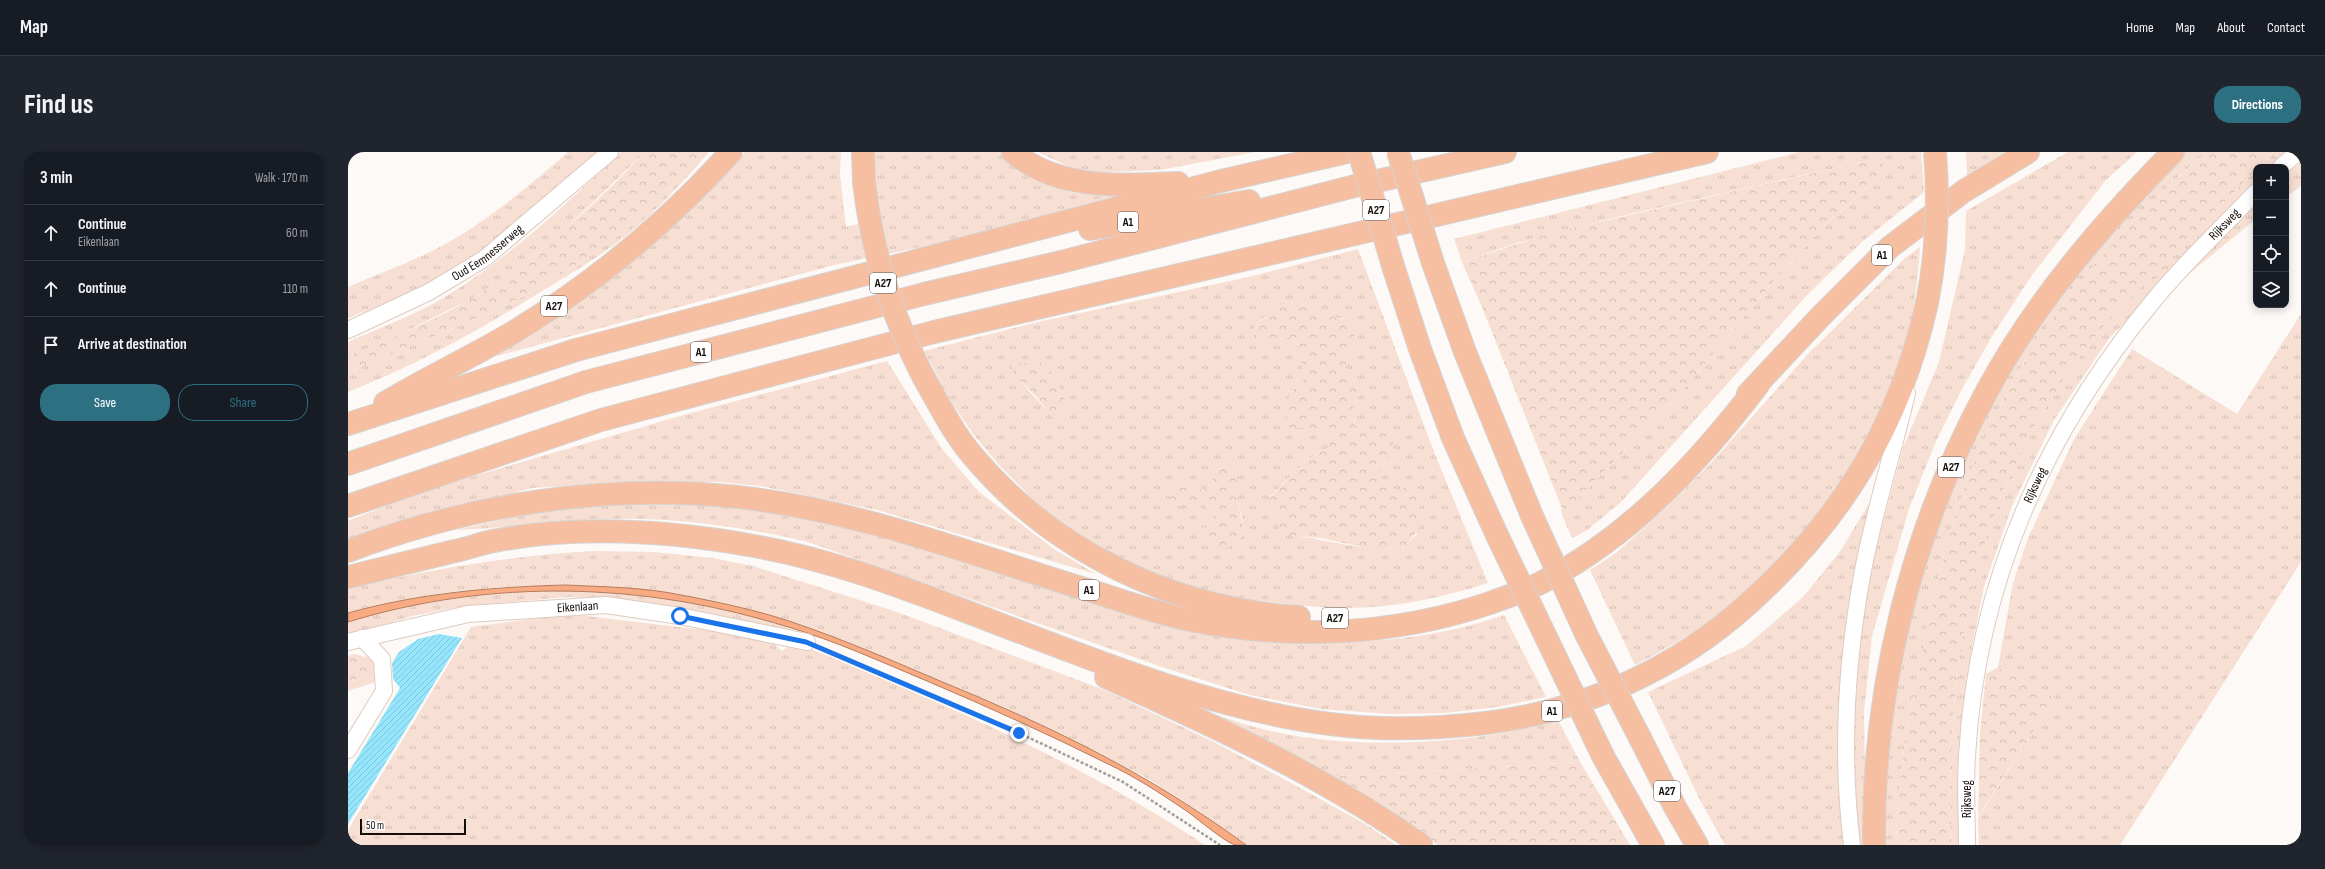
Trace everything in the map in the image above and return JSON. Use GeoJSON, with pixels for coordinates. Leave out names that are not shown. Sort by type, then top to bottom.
{"type":"FeatureCollection","features":[{"type":"Feature","properties":{"kind":"highway","name":"A27"},"geometry":{"type":"LineString","coordinates":[[349,424],[408,389],[517,330],[595,277],[676,209],[731,152]]}},
{"type":"Feature","properties":{"kind":"highway","name":"A27"},"geometry":{"type":"LineString","coordinates":[[863,152],[864,182],[872,241],[882,280],[907,346],[949,423],[971,454],[993,478],[1045,525],[1105,564],[1182,596],[1219,606],[1280,615],[1333,618],[1384,617],[1446,608],[1494,594],[1538,575],[1578,552],[1612,529],[1684,461],[1721,420],[1758,384]]}},
{"type":"Feature","properties":{"kind":"highway","name":"A1"},"geometry":{"type":"LineString","coordinates":[[1013,152],[1044,171],[1076,181],[1112,185],[1217,182]]}},
{"type":"Feature","properties":{"kind":"highway","name":"A1"},"geometry":{"type":"LineString","coordinates":[[349,424],[576,350],[1217,182],[1347,152]]}},
{"type":"Feature","properties":{"kind":"highway","name":"A27"},"geometry":{"type":"LineString","coordinates":[[1359,152],[1420,350],[1453,438],[1496,533],[1603,756],[1653,845]]}},
{"type":"Feature","properties":{"kind":"highway","name":"A27"},"geometry":{"type":"LineString","coordinates":[[1398,152],[1433,263],[1465,352],[1532,516],[1587,636],[1675,807],[1697,845]]}},
{"type":"Feature","properties":{"kind":"highway","name":"A1"},"geometry":{"type":"LineString","coordinates":[[348,464],[586,382],[924,294],[1060,262],[1355,186],[1506,152]]}},
{"type":"Feature","properties":{"kind":"highway"},"geometry":{"type":"LineString","coordinates":[[348,506],[600,420],[934,332],[1707,152]]}},
{"type":"Feature","properties":{"kind":"highway","name":"A1"},"geometry":{"type":"LineString","coordinates":[[348,577],[498,540],[549,535],[645,532],[748,545],[792,554],[916,592],[1149,679],[1283,716],[1330,724],[1382,728],[1426,728],[1511,720],[1549,712],[1598,696],[1655,671],[1708,637],[1779,577],[1807,547],[1838,506],[1876,448],[1908,375],[1920,335],[1932,279],[1937,228],[1935,152]]}},
{"type":"Feature","properties":{"kind":"highway","name":"A1"},"geometry":{"type":"LineString","coordinates":[[348,551],[382,538],[489,510],[595,495],[661,492],[740,497],[800,507],[911,534],[1127,602],[1195,621],[1292,631],[1354,631],[1442,617],[1481,606],[1543,583],[1570,567],[1623,530],[1659,497],[1711,444],[1758,384],[1821,316],[1890,246],[1964,191],[2028,152]]}},
{"type":"Feature","properties":{"kind":"highway","name":"A27"},"geometry":{"type":"LineString","coordinates":[[1874,845],[1877,763],[1891,661],[1913,570],[1932,513],[1954,458],[1987,391],[2030,322],[2074,260],[2129,196],[2173,152]]}},
{"type":"Feature","properties":{"kind":"highway","name":"A1"},"geometry":{"type":"LineString","coordinates":[[902,265],[1215,205],[1355,186]]}},
{"type":"Feature","properties":{"kind":"highway","name":"A1"},"geometry":{"type":"LineString","coordinates":[[1018,631],[1102,676],[1251,744],[1355,801],[1421,845]]}},
{"type":"Feature","properties":{"kind":"street","name":"Oud Eemnesserweg"},"geometry":{"type":"LineString","coordinates":[[348,330],[429,292],[484,259],[610,152]]}},
{"type":"Feature","properties":{"kind":"street"},"geometry":{"type":"LineString","coordinates":[[2284,164],[2298,152]]}},
{"type":"Feature","properties":{"kind":"street","name":"Rijksweg"},"geometry":{"type":"LineString","coordinates":[[1967,845],[1967,756],[1974,692],[1987,622],[2000,571],[2026,501],[2054,444],[2107,363],[2154,300],[2253,195]]}},
{"type":"Feature","properties":{"kind":"street"},"geometry":{"type":"LineString","coordinates":[[1852,845],[1846,753],[1848,684],[1854,631],[1862,576],[1874,520],[1894,452],[1920,335]]}},
{"type":"Feature","properties":{"kind":"street","name":"Eikenlaan"},"geometry":{"type":"LineString","coordinates":[[355,640],[468,614],[606,605],[680,616],[806,642]]}},
{"type":"Feature","properties":{"kind":"street"},"geometry":{"type":"LineString","coordinates":[[348,750],[384,691],[382,659],[355,640]]}},
{"type":"Feature","properties":{"kind":"path"},"geometry":{"type":"LineString","coordinates":[[806,642],[1019,733],[1123,782],[1220,845]]}},
{"type":"Feature","properties":{"kind":"green space"},"geometry":{"type":"Polygon","coordinates":[[[568,152],[602,152],[537,207],[470,258],[421,287],[348,318],[348,287],[416,259],[473,227],[506,204],[568,152]]]}},
{"type":"Feature","properties":{"kind":"green space"},"geometry":{"type":"Polygon","coordinates":[[[621,152],[645,152],[558,236],[512,272],[471,299],[382,343],[348,356],[348,342],[441,300],[498,261],[561,208],[621,152]]]}},
{"type":"Feature","properties":{"kind":"green space"},"geometry":{"type":"Polygon","coordinates":[[[645,152],[704,152],[647,214],[593,254],[532,292],[490,313],[348,372],[348,356],[443,314],[496,283],[519,266],[563,231],[605,193],[645,152]]]}},
{"type":"Feature","properties":{"kind":"green space"},"geometry":{"type":"Polygon","coordinates":[[[704,152],[709,152],[680,185],[657,208],[636,228],[594,259],[466,336],[420,360],[348,392],[348,372],[490,313],[532,292],[593,254],[647,214],[704,152]]]}},
{"type":"Feature","properties":{"kind":"green space"},"geometry":{"type":"Polygon","coordinates":[[[745,152],[841,152],[840,175],[846,227],[879,219],[874,178],[875,152],[1001,152],[1024,170],[1046,182],[1070,192],[1095,195],[1134,194],[1023,224],[834,265],[497,356],[637,256],[702,199],[745,152]]]}},
{"type":"Feature","properties":{"kind":"green space"},"geometry":{"type":"Polygon","coordinates":[[[1038,152],[1255,152],[1160,170],[1082,173],[1038,152]]]}},
{"type":"Feature","properties":{"kind":"green space"},"geometry":{"type":"Polygon","coordinates":[[[1800,152],[1921,152],[1924,192],[1863,241],[1809,293],[1621,502],[1586,531],[1572,538],[1562,515],[1682,391],[1773,282],[1824,226],[1881,175],[1880,160],[1871,160],[1617,217],[1517,243],[1462,262],[1454,239],[1800,152]]]}},
{"type":"Feature","properties":{"kind":"green space"},"geometry":{"type":"Polygon","coordinates":[[[1966,152],[2004,152],[1967,176],[1966,152]]]}},
{"type":"Feature","properties":{"kind":"green space"},"geometry":{"type":"Polygon","coordinates":[[[2068,152],[2137,152],[2106,180],[2032,275],[1994,333],[1962,389],[1936,441],[1909,509],[1872,636],[1864,711],[1866,845],[1859,845],[1854,769],[1853,706],[1865,589],[1903,448],[1939,362],[1965,250],[1966,211],[2068,152]]]}},
{"type":"Feature","properties":{"kind":"green space"},"geometry":{"type":"Polygon","coordinates":[[[2175,152],[2206,152],[2180,175],[2130,225],[2061,307],[2015,377],[1966,482],[1946,548],[1919,664],[1909,715],[1899,793],[1896,845],[1879,845],[1896,665],[1938,514],[2025,335],[2175,152]]]}},
{"type":"Feature","properties":{"kind":"green space"},"geometry":{"type":"Polygon","coordinates":[[[2206,152],[2274,152],[2262,164],[2253,164],[2253,173],[2102,328],[2055,393],[2032,432],[2002,494],[1975,577],[1966,622],[1954,712],[1951,758],[1950,802],[1952,845],[1896,845],[1899,793],[1909,715],[1940,571],[1966,482],[1980,449],[2015,377],[2061,307],[2130,225],[2180,175],[2206,152]]]}},
{"type":"Feature","properties":{"kind":"green space"},"geometry":{"type":"Polygon","coordinates":[[[2274,152],[2289,152],[2275,164],[2262,164],[2274,152]]]}},
{"type":"Feature","properties":{"kind":"green space"},"geometry":{"type":"Polygon","coordinates":[[[1871,160],[1880,160],[1883,168],[1881,175],[1824,226],[1773,282],[1682,391],[1562,515],[1561,506],[1484,312],[1462,262],[1551,233],[1871,160]]]}},
{"type":"Feature","properties":{"kind":"green space"},"geometry":{"type":"Polygon","coordinates":[[[2301,162],[2301,186],[2289,195],[2289,172],[2301,162]]]}},
{"type":"Feature","properties":{"kind":"green space"},"geometry":{"type":"Polygon","coordinates":[[[2253,173],[2253,187],[2108,340],[2054,420],[2012,506],[1984,587],[1973,641],[1966,688],[1960,845],[1952,845],[1950,802],[1951,758],[1959,667],[1975,577],[2002,494],[2021,453],[2043,412],[2081,355],[2117,311],[2159,270],[2253,173]]]}},
{"type":"Feature","properties":{"kind":"green space"},"geometry":{"type":"Polygon","coordinates":[[[2253,205],[2253,221],[2174,286],[2253,205]]]}},
{"type":"Feature","properties":{"kind":"green space"},"geometry":{"type":"Polygon","coordinates":[[[1920,247],[1912,315],[1901,367],[1886,401],[1849,470],[1825,506],[1800,538],[1773,568],[1743,596],[1710,621],[1674,644],[1635,665],[1590,570],[1616,553],[1668,506],[1711,463],[1807,355],[1904,259],[1920,247]]]}},
{"type":"Feature","properties":{"kind":"green space"},"geometry":{"type":"Polygon","coordinates":[[[1358,249],[1434,452],[1488,583],[1415,602],[1378,607],[1340,608],[1252,600],[1246,603],[1165,583],[1057,524],[998,464],[974,435],[951,402],[924,351],[1038,322],[1249,277],[1358,249]],[[1279,300],[1252,330],[1269,341],[1289,337],[1298,345],[1305,378],[1289,394],[1290,428],[1313,428],[1326,434],[1329,447],[1305,461],[1269,498],[1280,523],[1279,533],[1355,546],[1402,549],[1417,534],[1379,475],[1388,456],[1382,432],[1366,432],[1355,426],[1353,408],[1358,397],[1354,381],[1345,366],[1352,349],[1345,319],[1332,317],[1315,307],[1279,300]],[[1040,361],[1012,364],[1021,382],[1047,411],[1040,361]],[[1225,465],[1214,472],[1212,484],[1203,490],[1190,484],[1203,506],[1215,513],[1216,519],[1243,522],[1238,501],[1236,476],[1225,465]]]}},
{"type":"Feature","properties":{"kind":"green space"},"geometry":{"type":"Polygon","coordinates":[[[1279,300],[1315,307],[1332,317],[1345,319],[1356,327],[1352,349],[1345,366],[1354,381],[1358,397],[1353,408],[1355,426],[1366,432],[1382,432],[1395,440],[1379,475],[1392,494],[1405,488],[1419,495],[1421,504],[1420,525],[1413,537],[1402,549],[1377,550],[1320,538],[1279,534],[1280,523],[1269,499],[1305,461],[1329,447],[1326,434],[1313,428],[1289,428],[1286,420],[1289,394],[1305,378],[1298,345],[1289,337],[1269,341],[1256,341],[1252,330],[1279,300]]]}},
{"type":"Feature","properties":{"kind":"green space"},"geometry":{"type":"Polygon","coordinates":[[[2301,314],[2301,562],[2120,845],[1979,845],[1978,818],[2055,698],[1998,667],[2013,583],[2028,538],[2074,439],[2132,349],[2237,414],[2301,314]]]}},
{"type":"Feature","properties":{"kind":"green space"},"geometry":{"type":"Polygon","coordinates":[[[887,361],[942,449],[979,492],[1054,549],[1096,574],[877,510],[761,486],[719,482],[621,482],[532,488],[436,514],[348,544],[348,521],[413,495],[687,414],[887,361]]]}},
{"type":"Feature","properties":{"kind":"green space"},"geometry":{"type":"Polygon","coordinates":[[[1040,361],[1055,376],[1067,406],[1063,412],[1053,418],[1036,396],[1014,375],[1012,364],[1040,361]]]}},
{"type":"Feature","properties":{"kind":"green space"},"geometry":{"type":"Polygon","coordinates":[[[1225,465],[1237,466],[1238,501],[1244,535],[1234,545],[1229,548],[1221,549],[1216,548],[1204,541],[1202,528],[1216,519],[1215,513],[1203,506],[1188,510],[1172,501],[1167,492],[1173,484],[1190,484],[1203,490],[1212,484],[1214,472],[1225,465]]]}},
{"type":"Feature","properties":{"kind":"green space"},"geometry":{"type":"Polygon","coordinates":[[[1875,494],[1858,554],[1846,626],[1838,717],[1846,845],[1725,845],[1700,800],[1648,692],[1746,646],[1802,598],[1839,553],[1875,494]]]}},
{"type":"Feature","properties":{"kind":"green space"},"geometry":{"type":"Polygon","coordinates":[[[683,500],[820,518],[1281,641],[1337,642],[1394,639],[1450,630],[1504,615],[1546,697],[1497,707],[1445,713],[1390,714],[1321,709],[1250,695],[1165,668],[808,542],[784,537],[684,521],[634,519],[571,521],[457,530],[544,510],[683,500]]]}},
{"type":"Feature","properties":{"kind":"green space"},"geometry":{"type":"Polygon","coordinates":[[[592,551],[654,552],[712,558],[753,566],[897,612],[1107,691],[1212,741],[1293,784],[1367,825],[1396,845],[1246,845],[1199,811],[1143,776],[999,705],[790,621],[679,594],[623,588],[566,585],[503,587],[443,593],[381,604],[348,613],[348,589],[415,574],[473,564],[532,556],[592,551]]]}},
{"type":"Feature","properties":{"kind":"green space"},"geometry":{"type":"Polygon","coordinates":[[[571,590],[637,595],[702,605],[762,619],[790,629],[804,638],[620,599],[569,597],[464,606],[412,616],[348,636],[348,622],[375,614],[431,602],[514,592],[571,590]]]}},
{"type":"Feature","properties":{"kind":"green space"},"geometry":{"type":"Polygon","coordinates":[[[569,614],[747,635],[771,641],[782,651],[788,644],[799,644],[956,711],[1058,760],[1108,786],[1205,845],[348,845],[348,830],[471,627],[569,614]]]}},
{"type":"Feature","properties":{"kind":"green space"},"geometry":{"type":"Polygon","coordinates":[[[354,654],[370,658],[372,674],[348,682],[348,656],[354,654]]]}},
{"type":"Feature","properties":{"kind":"green space"},"geometry":{"type":"Polygon","coordinates":[[[370,658],[376,665],[378,681],[348,691],[348,682],[371,674],[370,658]]]}},
{"type":"Feature","properties":{"kind":"green space"},"geometry":{"type":"Polygon","coordinates":[[[1998,667],[2055,698],[1978,817],[1980,733],[1986,674],[1998,667]]]}},
{"type":"Feature","properties":{"kind":"green space"},"geometry":{"type":"Polygon","coordinates":[[[1192,706],[1258,728],[1330,740],[1369,742],[1448,740],[1524,729],[1558,720],[1580,762],[1325,777],[1192,706]]]}},
{"type":"Feature","properties":{"kind":"green space"},"geometry":{"type":"Polygon","coordinates":[[[1580,762],[1630,845],[1438,845],[1360,796],[1325,777],[1580,762]]]}},
{"type":"Feature","properties":{"kind":"shaded area"},"geometry":{"type":"Polygon","coordinates":[[[566,585],[667,592],[723,603],[765,614],[829,635],[981,698],[1098,753],[1136,774],[1210,819],[1246,845],[1236,845],[1225,840],[1190,813],[1127,773],[1018,721],[841,645],[788,627],[734,612],[679,601],[623,594],[568,591],[513,592],[457,598],[402,608],[348,622],[348,613],[402,600],[483,589],[566,585]]]}},
{"type":"Feature","properties":{"kind":"building"},"geometry":{"type":"Polygon","coordinates":[[[439,634],[462,638],[348,824],[348,773],[400,688],[393,679],[392,663],[399,652],[418,639],[439,634]]]}},
{"type":"Feature","properties":{"kind":"route"},"geometry":{"type":"LineString","coordinates":[[680,616],[806,642],[1019,733]]}}]}
